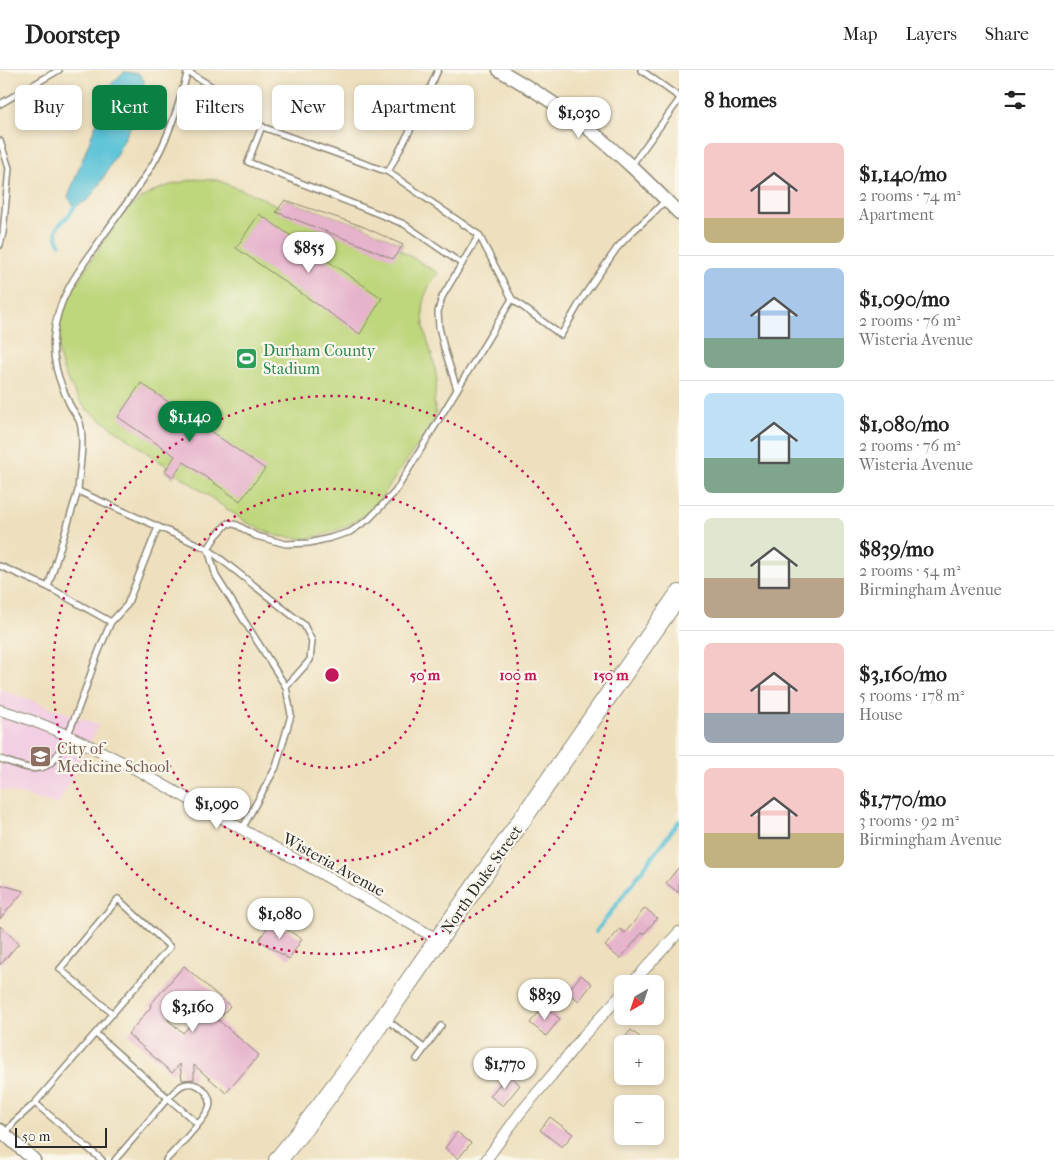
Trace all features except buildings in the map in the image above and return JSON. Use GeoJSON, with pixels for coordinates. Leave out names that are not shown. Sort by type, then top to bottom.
{"type":"FeatureCollection","features":[{"type":"Feature","properties":{"kind":"highway","name":"North Duke Street"},"geometry":{"type":"LineString","coordinates":[[278,1160],[351,1065],[679,594]]}},
{"type":"Feature","properties":{"kind":"street"},"geometry":{"type":"LineString","coordinates":[[499,70],[544,97],[585,126],[631,166],[679,213]]}},
{"type":"Feature","properties":{"kind":"street","name":"Wisteria Avenue"},"geometry":{"type":"LineString","coordinates":[[0,710],[12,713],[92,746],[439,940]]}},
{"type":"Feature","properties":{"kind":"street"},"geometry":{"type":"LineString","coordinates":[[639,975],[679,932]]}},
{"type":"Feature","properties":{"kind":"street"},"geometry":{"type":"LineString","coordinates":[[486,1160],[520,1113],[584,1035],[614,1003]]}},
{"type":"Feature","properties":{"kind":"street"},"geometry":{"type":"LineString","coordinates":[[3,1132],[34,1160]]}},
{"type":"Feature","properties":{"kind":"lane"},"geometry":{"type":"LineString","coordinates":[[0,104],[59,70]]}},
{"type":"Feature","properties":{"kind":"lane"},"geometry":{"type":"LineString","coordinates":[[388,172],[417,117],[438,70]]}},
{"type":"Feature","properties":{"kind":"lane"},"geometry":{"type":"LineString","coordinates":[[631,166],[679,99],[641,70]]}},
{"type":"Feature","properties":{"kind":"lane"},"geometry":{"type":"LineString","coordinates":[[48,587],[78,491],[82,437],[80,422],[58,375],[53,353],[54,333],[61,305],[73,279],[149,170],[163,144],[179,105],[188,71],[210,85]]}},
{"type":"Feature","properties":{"kind":"lane"},"geometry":{"type":"LineString","coordinates":[[262,126],[388,172],[479,235],[512,300],[561,335],[617,248],[666,200]]}},
{"type":"Feature","properties":{"kind":"lane"},"geometry":{"type":"LineString","coordinates":[[260,130],[248,162],[404,224],[462,264]]}},
{"type":"Feature","properties":{"kind":"lane"},"geometry":{"type":"LineString","coordinates":[[0,141],[9,168],[0,245]]}},
{"type":"Feature","properties":{"kind":"lane"},"geometry":{"type":"LineString","coordinates":[[458,389],[444,348],[438,312],[442,298],[479,235]]}},
{"type":"Feature","properties":{"kind":"lane"},"geometry":{"type":"LineString","coordinates":[[242,830],[276,767],[291,716],[286,687],[216,576],[208,549],[216,536],[228,523],[237,525],[256,536],[286,544],[309,543],[350,532],[369,519],[394,492],[512,300]]}},
{"type":"Feature","properties":{"kind":"lane"},"geometry":{"type":"LineString","coordinates":[[78,491],[208,549],[304,625],[312,641],[310,660],[286,687]]}},
{"type":"Feature","properties":{"kind":"lane"},"geometry":{"type":"LineString","coordinates":[[0,759],[32,768],[48,766],[54,760],[68,735],[102,643],[112,622],[127,605],[158,527]]}},
{"type":"Feature","properties":{"kind":"lane"},"geometry":{"type":"LineString","coordinates":[[0,566],[48,587],[112,622]]}},
{"type":"Feature","properties":{"kind":"lane"},"geometry":{"type":"LineString","coordinates":[[3,1132],[35,1103],[96,1034],[113,1014],[170,946],[118,900],[60,969],[113,1014]]}},
{"type":"Feature","properties":{"kind":"lane"},"geometry":{"type":"LineString","coordinates":[[384,1018],[424,1048]]}},
{"type":"Feature","properties":{"kind":"lane"},"geometry":{"type":"LineString","coordinates":[[417,1059],[441,1026]]}},
{"type":"Feature","properties":{"kind":"lane"},"geometry":{"type":"LineString","coordinates":[[96,1034],[198,1124]]}},
{"type":"Feature","properties":{"kind":"lane"},"geometry":{"type":"LineString","coordinates":[[115,1160],[168,1098],[184,1084],[192,1083],[208,1095],[210,1101],[209,1108],[198,1124],[166,1160]]}},
{"type":"Feature","properties":{"kind":"lane"},"geometry":{"type":"LineString","coordinates":[[35,1103],[102,1160]]}},
{"type":"Feature","properties":{"kind":"shaded area","name":"City of Medicine School"},"geometry":{"type":"Polygon","coordinates":[[[0,689],[99,725],[58,805],[0,789],[0,689]]]}},
{"type":"Feature","properties":{"kind":"green space","name":"Durham County Stadium"},"geometry":{"type":"Polygon","coordinates":[[[195,179],[217,180],[280,207],[285,200],[362,226],[403,245],[400,250],[438,273],[429,286],[424,298],[423,312],[424,328],[437,380],[434,421],[370,511],[352,523],[333,532],[306,539],[277,536],[244,521],[176,473],[173,477],[165,471],[168,467],[86,409],[75,394],[62,367],[58,339],[59,326],[67,301],[113,226],[135,203],[147,195],[162,188],[195,179]]]}},
{"type":"Feature","properties":{"kind":"water"},"geometry":{"type":"Polygon","coordinates":[[[124,72],[138,73],[144,80],[144,85],[111,85],[124,72]]]}},
{"type":"Feature","properties":{"kind":"water"},"geometry":{"type":"Polygon","coordinates":[[[94,130],[129,130],[99,185],[88,200],[75,207],[68,197],[94,130]]]}},
{"type":"Feature","properties":{"kind":"waterway"},"geometry":{"type":"LineString","coordinates":[[60,244],[56,232],[76,204]]}},
{"type":"Feature","properties":{"kind":"waterway"},"geometry":{"type":"LineString","coordinates":[[596,932],[679,821]]}},
{"type":"Feature","properties":{"kind":"place","name":"Durham County Stadium"},"geometry":{"type":"Point","coordinates":[247,359]}},
{"type":"Feature","properties":{"kind":"place","name":"City of Medicine School"},"geometry":{"type":"Point","coordinates":[41,757]}}]}
